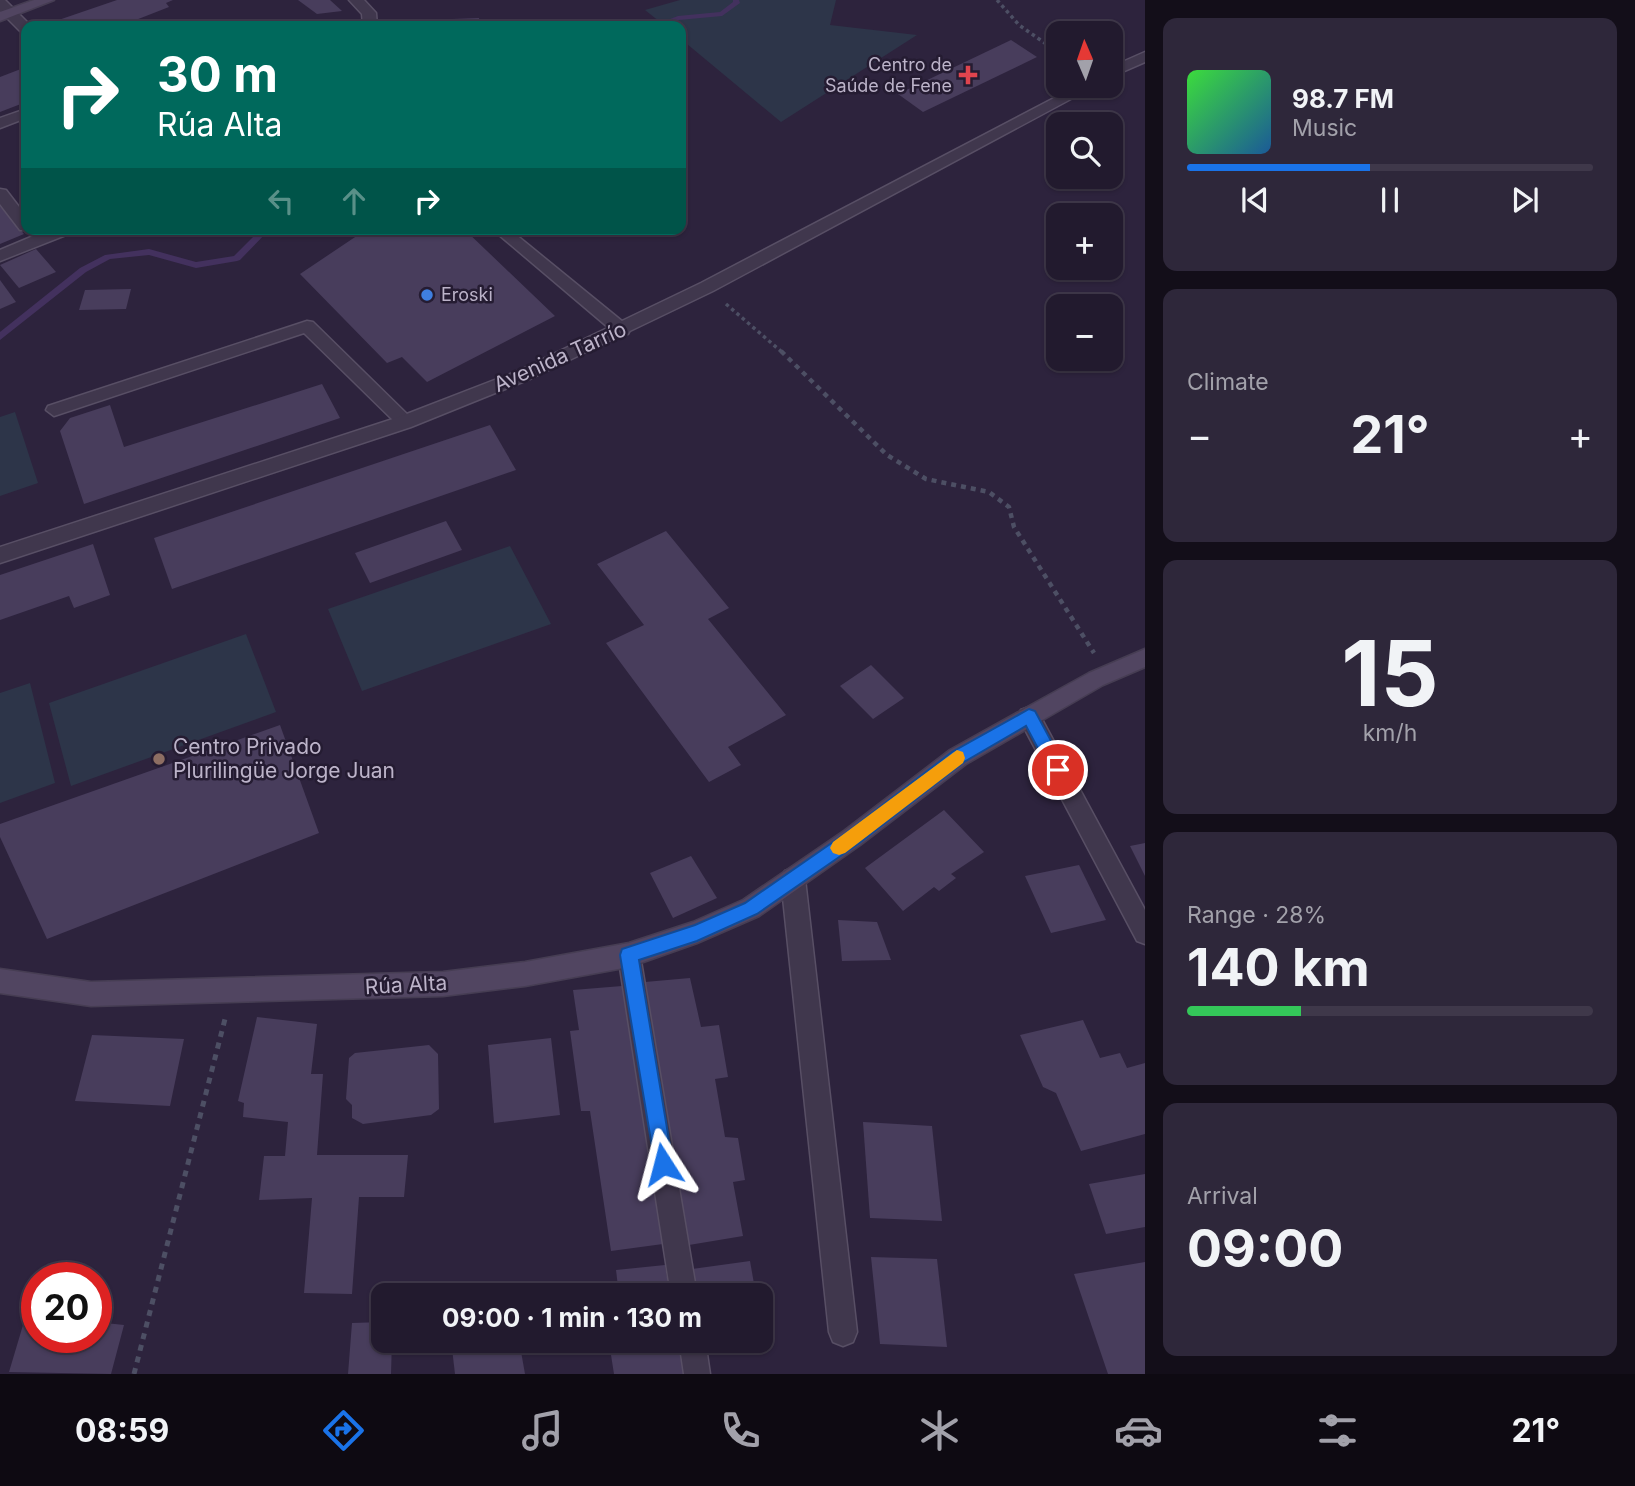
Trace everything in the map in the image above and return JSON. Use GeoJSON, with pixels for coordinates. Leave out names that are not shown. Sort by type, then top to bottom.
{"type":"FeatureCollection","features":[{"type":"Feature","properties":{"kind":"street"},"geometry":{"type":"LineString","coordinates":[[4,11],[47,0]]}},
{"type":"Feature","properties":{"kind":"street"},"geometry":{"type":"LineString","coordinates":[[356,0],[369,13],[370,21]]}},
{"type":"Feature","properties":{"kind":"street"},"geometry":{"type":"LineString","coordinates":[[4,11],[21,25]]}},
{"type":"Feature","properties":{"kind":"street"},"geometry":{"type":"LineString","coordinates":[[1124,67],[1145,56]]}},
{"type":"Feature","properties":{"kind":"street","name":"Avenida Tarrío"},"geometry":{"type":"LineString","coordinates":[[0,555],[405,422],[524,375],[707,287],[1065,98]]}},
{"type":"Feature","properties":{"kind":"street"},"geometry":{"type":"LineString","coordinates":[[0,122],[21,115]]}},
{"type":"Feature","properties":{"kind":"street"},"geometry":{"type":"LineString","coordinates":[[0,194],[21,220]]}},
{"type":"Feature","properties":{"kind":"street"},"geometry":{"type":"LineString","coordinates":[[0,256],[27,235]]}},
{"type":"Feature","properties":{"kind":"street","name":"Rúa Alta"},"geometry":{"type":"LineString","coordinates":[[0,981],[91,994],[443,984],[525,974],[629,955],[697,932],[751,908],[852,838],[958,757],[1108,674],[1145,658]]}},
{"type":"Feature","properties":{"kind":"street"},"geometry":{"type":"LineString","coordinates":[[1029,716],[1145,933]]}},
{"type":"Feature","properties":{"kind":"street"},"geometry":{"type":"LineString","coordinates":[[793,879],[843,1332]]}},
{"type":"Feature","properties":{"kind":"lane"},"geometry":{"type":"LineString","coordinates":[[506,235],[622,330]]}},
{"type":"Feature","properties":{"kind":"lane"},"geometry":{"type":"LineString","coordinates":[[54,410],[307,326],[405,422]]}},
{"type":"Feature","properties":{"kind":"lane"},"geometry":{"type":"LineString","coordinates":[[629,955],[682,1283]]}},
{"type":"Feature","properties":{"kind":"lane"},"geometry":{"type":"LineString","coordinates":[[694,1353],[697,1374]]}},
{"type":"Feature","properties":{"kind":"path"},"geometry":{"type":"LineString","coordinates":[[997,0],[1019,25],[1046,44]]}},
{"type":"Feature","properties":{"kind":"path"},"geometry":{"type":"LineString","coordinates":[[707,287],[797,365],[855,426],[887,455],[926,480],[989,492],[1009,507],[1014,527],[1108,674]]}},
{"type":"Feature","properties":{"kind":"path"},"geometry":{"type":"LineString","coordinates":[[134,1374],[232,991]]}},
{"type":"Feature","properties":{"kind":"shaded area"},"geometry":{"type":"Polygon","coordinates":[[[680,0],[836,0],[830,25],[917,35],[781,122],[686,43],[686,21],[659,21],[645,10],[680,0]]]}},
{"type":"Feature","properties":{"kind":"shaded area"},"geometry":{"type":"Polygon","coordinates":[[[15,412],[38,483],[0,496],[0,417],[15,412]]]}},
{"type":"Feature","properties":{"kind":"shaded area"},"geometry":{"type":"Polygon","coordinates":[[[510,546],[551,624],[362,691],[328,609],[510,546]]]}},
{"type":"Feature","properties":{"kind":"shaded area"},"geometry":{"type":"Polygon","coordinates":[[[246,634],[276,712],[71,786],[49,703],[246,634]]]}},
{"type":"Feature","properties":{"kind":"shaded area"},"geometry":{"type":"Polygon","coordinates":[[[30,683],[55,783],[0,803],[0,693],[30,683]]]}},
{"type":"Feature","properties":{"kind":"building"},"geometry":{"type":"Polygon","coordinates":[[[117,0],[173,0],[166,3],[169,7],[133,21],[56,21],[117,0]]]}},
{"type":"Feature","properties":{"kind":"building"},"geometry":{"type":"Polygon","coordinates":[[[298,0],[330,0],[342,11],[317,14],[298,0]]]}},
{"type":"Feature","properties":{"kind":"building"},"geometry":{"type":"Polygon","coordinates":[[[479,18],[479,21],[452,21],[479,18]]]}},
{"type":"Feature","properties":{"kind":"building"},"geometry":{"type":"Polygon","coordinates":[[[304,20],[354,20],[354,21],[304,20]]]}},
{"type":"Feature","properties":{"kind":"building","name":"Centro de Saúde de Fene"},"geometry":{"type":"Polygon","coordinates":[[[1011,40],[1037,57],[923,112],[898,94],[1011,40]]]}},
{"type":"Feature","properties":{"kind":"building"},"geometry":{"type":"Polygon","coordinates":[[[21,69],[21,104],[0,112],[0,77],[21,69]]]}},
{"type":"Feature","properties":{"kind":"building"},"geometry":{"type":"Polygon","coordinates":[[[0,206],[21,230],[22,235],[0,244],[0,206]]]}},
{"type":"Feature","properties":{"kind":"building","name":"Eroski"},"geometry":{"type":"Polygon","coordinates":[[[358,235],[470,235],[555,316],[427,382],[402,357],[387,363],[300,274],[358,235]]]}},
{"type":"Feature","properties":{"kind":"building"},"geometry":{"type":"Polygon","coordinates":[[[36,249],[56,272],[19,288],[0,265],[36,249]]]}},
{"type":"Feature","properties":{"kind":"building"},"geometry":{"type":"Polygon","coordinates":[[[0,280],[16,302],[0,309],[0,280]]]}},
{"type":"Feature","properties":{"kind":"building"},"geometry":{"type":"Polygon","coordinates":[[[131,289],[126,309],[79,310],[85,290],[131,289]]]}},
{"type":"Feature","properties":{"kind":"building"},"geometry":{"type":"Polygon","coordinates":[[[322,384],[340,418],[84,504],[60,431],[70,418],[110,405],[124,447],[322,384]]]}},
{"type":"Feature","properties":{"kind":"building"},"geometry":{"type":"Polygon","coordinates":[[[490,425],[516,470],[172,589],[154,538],[490,425]]]}},
{"type":"Feature","properties":{"kind":"building"},"geometry":{"type":"Polygon","coordinates":[[[446,521],[462,550],[370,583],[355,553],[446,521]]]}},
{"type":"Feature","properties":{"kind":"building"},"geometry":{"type":"Polygon","coordinates":[[[666,531],[729,608],[708,619],[786,715],[728,747],[741,765],[709,782],[606,643],[644,625],[597,564],[666,531]]]}},
{"type":"Feature","properties":{"kind":"building"},"geometry":{"type":"Polygon","coordinates":[[[93,544],[110,595],[74,608],[69,596],[0,620],[0,575],[93,544]]]}},
{"type":"Feature","properties":{"kind":"building"},"geometry":{"type":"Polygon","coordinates":[[[871,665],[904,698],[873,719],[840,686],[871,665]]]}},
{"type":"Feature","properties":{"kind":"building"},"geometry":{"type":"Polygon","coordinates":[[[280,725],[319,833],[47,939],[0,837],[0,824],[280,725]]]}},
{"type":"Feature","properties":{"kind":"building"},"geometry":{"type":"Polygon","coordinates":[[[944,810],[984,852],[951,874],[956,878],[939,891],[934,887],[903,911],[865,868],[944,810]]]}},
{"type":"Feature","properties":{"kind":"building"},"geometry":{"type":"Polygon","coordinates":[[[1145,843],[1145,876],[1130,846],[1145,843]]]}},
{"type":"Feature","properties":{"kind":"building"},"geometry":{"type":"Polygon","coordinates":[[[691,856],[717,898],[673,918],[650,873],[691,856]]]}},
{"type":"Feature","properties":{"kind":"building"},"geometry":{"type":"Polygon","coordinates":[[[1079,865],[1106,920],[1051,933],[1025,876],[1079,865]]]}},
{"type":"Feature","properties":{"kind":"building"},"geometry":{"type":"Polygon","coordinates":[[[838,920],[877,922],[891,960],[842,961],[838,920]]]}},
{"type":"Feature","properties":{"kind":"building"},"geometry":{"type":"Polygon","coordinates":[[[690,978],[701,1027],[719,1025],[728,1077],[715,1079],[725,1137],[738,1138],[745,1180],[733,1182],[743,1236],[689,1245],[645,982],[690,978]]]}},
{"type":"Feature","properties":{"kind":"building"},"geometry":{"type":"Polygon","coordinates":[[[622,986],[663,1244],[611,1251],[590,1111],[581,1111],[570,1031],[579,1030],[573,990],[622,986]]]}},
{"type":"Feature","properties":{"kind":"building"},"geometry":{"type":"Polygon","coordinates":[[[257,1017],[317,1024],[311,1074],[323,1074],[317,1155],[408,1155],[404,1197],[359,1197],[352,1294],[304,1293],[312,1198],[259,1200],[264,1156],[285,1156],[288,1122],[243,1117],[244,1103],[238,1101],[257,1017]]]}},
{"type":"Feature","properties":{"kind":"building"},"geometry":{"type":"Polygon","coordinates":[[[1083,1020],[1100,1058],[1120,1053],[1127,1068],[1145,1063],[1145,1134],[1081,1151],[1056,1093],[1043,1087],[1020,1035],[1083,1020]]]}},
{"type":"Feature","properties":{"kind":"building"},"geometry":{"type":"Polygon","coordinates":[[[92,1035],[184,1039],[170,1106],[75,1101],[92,1035]]]}},
{"type":"Feature","properties":{"kind":"building"},"geometry":{"type":"Polygon","coordinates":[[[551,1038],[560,1115],[494,1123],[488,1045],[551,1038]]]}},
{"type":"Feature","properties":{"kind":"building"},"geometry":{"type":"Polygon","coordinates":[[[429,1045],[438,1054],[439,1109],[431,1115],[363,1124],[352,1118],[352,1105],[346,1099],[349,1058],[355,1053],[429,1045]]]}},
{"type":"Feature","properties":{"kind":"building"},"geometry":{"type":"Polygon","coordinates":[[[863,1122],[932,1126],[942,1221],[870,1218],[863,1122]]]}},
{"type":"Feature","properties":{"kind":"building"},"geometry":{"type":"Polygon","coordinates":[[[1145,1174],[1145,1227],[1106,1234],[1089,1184],[1145,1174]]]}},
{"type":"Feature","properties":{"kind":"building"},"geometry":{"type":"Polygon","coordinates":[[[871,1257],[937,1259],[947,1347],[880,1344],[871,1257]]]}},
{"type":"Feature","properties":{"kind":"building"},"geometry":{"type":"Polygon","coordinates":[[[750,1261],[754,1283],[695,1283],[692,1269],[750,1261]]]}},
{"type":"Feature","properties":{"kind":"building"},"geometry":{"type":"Polygon","coordinates":[[[1145,1262],[1145,1374],[1108,1374],[1074,1274],[1145,1262]]]}},
{"type":"Feature","properties":{"kind":"building"},"geometry":{"type":"Polygon","coordinates":[[[665,1265],[668,1283],[618,1283],[616,1270],[665,1265]]]}},
{"type":"Feature","properties":{"kind":"building"},"geometry":{"type":"Polygon","coordinates":[[[371,1322],[371,1353],[392,1353],[391,1374],[348,1374],[352,1323],[371,1322]]]}},
{"type":"Feature","properties":{"kind":"building"},"geometry":{"type":"Polygon","coordinates":[[[112,1324],[124,1325],[111,1374],[9,1372],[21,1332],[21,1353],[112,1353],[112,1324]]]}},
{"type":"Feature","properties":{"kind":"building"},"geometry":{"type":"Polygon","coordinates":[[[453,1353],[521,1353],[525,1374],[455,1374],[453,1353]]]}},
{"type":"Feature","properties":{"kind":"building"},"geometry":{"type":"Polygon","coordinates":[[[680,1353],[684,1374],[614,1374],[611,1355],[680,1353]]]}},
{"type":"Feature","properties":{"kind":"waterway"},"geometry":{"type":"LineString","coordinates":[[670,21],[722,14],[737,3],[736,0]]}},
{"type":"Feature","properties":{"kind":"waterway"},"geometry":{"type":"LineString","coordinates":[[0,337],[83,270],[108,257],[149,252],[196,265],[237,258],[260,235]]}},
{"type":"Feature","properties":{"kind":"slow traffic"},"geometry":{"type":"LineString","coordinates":[[839,848],[957,758]]}},
{"type":"Feature","properties":{"kind":"place","name":"Centro de Saúde de Fene"},"geometry":{"type":"Point","coordinates":[968,75]}},
{"type":"Feature","properties":{"kind":"place","name":"Eroski"},"geometry":{"type":"Point","coordinates":[427,295]}},
{"type":"Feature","properties":{"kind":"place","name":"Centro Privado Plurilingüe Jorge Juan"},"geometry":{"type":"Point","coordinates":[159,759]}},
{"type":"Feature","properties":{"kind":"route"},"geometry":{"type":"LineString","coordinates":[[663,1164],[629,955],[697,932],[751,908],[852,838],[958,757],[1029,716],[1058,770]]}}]}
